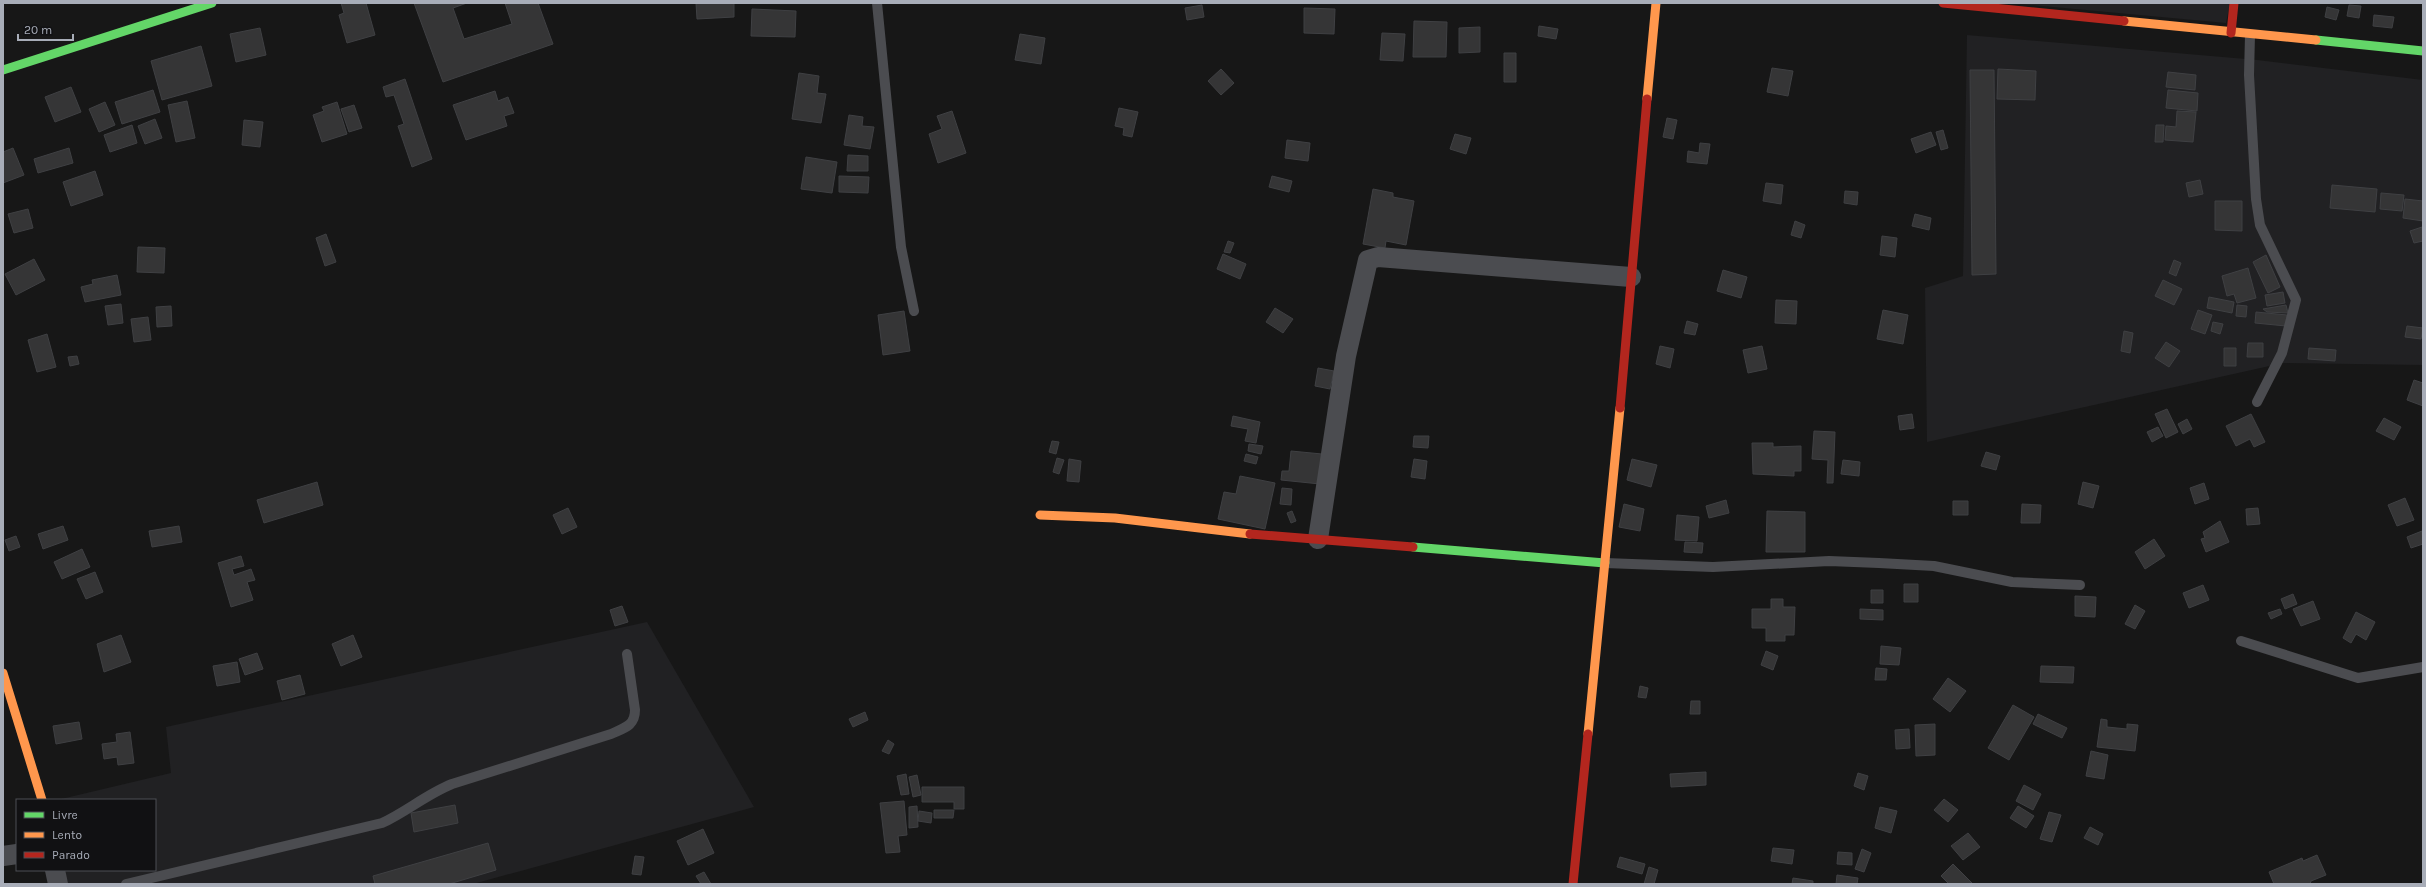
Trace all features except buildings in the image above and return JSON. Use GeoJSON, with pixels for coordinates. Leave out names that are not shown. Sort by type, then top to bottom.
{"type":"FeatureCollection","features":[{"type":"Feature","properties":{"kind":"street"},"geometry":{"type":"LineString","coordinates":[[3,70],[212,3]]}},
{"type":"Feature","properties":{"kind":"street"},"geometry":{"type":"LineString","coordinates":[[1573,884],[1605,563],[1656,3]]}},
{"type":"Feature","properties":{"kind":"street"},"geometry":{"type":"LineString","coordinates":[[1943,3],[2231,34],[2423,51]]}},
{"type":"Feature","properties":{"kind":"street"},"geometry":{"type":"LineString","coordinates":[[2231,34],[2234,3]]}},
{"type":"Feature","properties":{"kind":"street"},"geometry":{"type":"LineString","coordinates":[[1318,539],[1346,356],[1368,260],[1378,257],[1631,277]]}},
{"type":"Feature","properties":{"kind":"street"},"geometry":{"type":"LineString","coordinates":[[1040,515],[1115,518],[1238,533],[1605,563]]}},
{"type":"Feature","properties":{"kind":"street"},"geometry":{"type":"LineString","coordinates":[[3,673],[42,799]]}},
{"type":"Feature","properties":{"kind":"street"},"geometry":{"type":"LineString","coordinates":[[3,856],[16,854]]}},
{"type":"Feature","properties":{"kind":"street"},"geometry":{"type":"LineString","coordinates":[[55,871],[58,884]]}},
{"type":"Feature","properties":{"kind":"lane"},"geometry":{"type":"LineString","coordinates":[[877,3],[901,247],[914,311]]}},
{"type":"Feature","properties":{"kind":"lane"},"geometry":{"type":"LineString","coordinates":[[2250,35],[2249,75],[2256,199],[2260,225],[2296,300],[2282,353],[2257,402]]}},
{"type":"Feature","properties":{"kind":"lane"},"geometry":{"type":"LineString","coordinates":[[1605,563],[1713,567],[1829,561],[1880,563],[1934,566],[2012,582],[2080,585]]}},
{"type":"Feature","properties":{"kind":"lane"},"geometry":{"type":"LineString","coordinates":[[2241,641],[2358,678],[2423,667]]}},
{"type":"Feature","properties":{"kind":"lane"},"geometry":{"type":"LineString","coordinates":[[126,884],[382,823],[398,815],[437,790],[452,784],[611,734],[630,725],[635,719],[627,654]]}},
{"type":"Feature","properties":{"kind":"shaded area"},"geometry":{"type":"Polygon","coordinates":[[[2009,3],[2230,3],[2226,23],[2009,3]]]}},
{"type":"Feature","properties":{"kind":"shaded area"},"geometry":{"type":"Polygon","coordinates":[[[1967,35],[2257,60],[2423,80],[2423,365],[2283,363],[1927,442],[1925,288],[1963,276],[1967,35]]]}},
{"type":"Feature","properties":{"kind":"shaded area"},"geometry":{"type":"Polygon","coordinates":[[[647,622],[754,807],[473,884],[68,884],[65,871],[156,871],[156,799],[61,799],[171,773],[166,727],[647,622]]]}},
{"type":"Feature","properties":{"kind":"traffic: fast"},"geometry":{"type":"LineString","coordinates":[[3,70],[212,3]]}},
{"type":"Feature","properties":{"kind":"traffic: fast"},"geometry":{"type":"LineString","coordinates":[[2316,40],[2423,51]]}},
{"type":"Feature","properties":{"kind":"traffic: fast"},"geometry":{"type":"LineString","coordinates":[[1413,547],[1605,563]]}},
{"type":"Feature","properties":{"kind":"traffic: slow"},"geometry":{"type":"LineString","coordinates":[[1647,99],[1656,3]]}},
{"type":"Feature","properties":{"kind":"traffic: slow"},"geometry":{"type":"LineString","coordinates":[[2124,21],[2316,40]]}},
{"type":"Feature","properties":{"kind":"traffic: slow"},"geometry":{"type":"LineString","coordinates":[[1588,734],[1620,408]]}},
{"type":"Feature","properties":{"kind":"traffic: slow"},"geometry":{"type":"LineString","coordinates":[[1040,515],[1115,518],[1250,534]]}},
{"type":"Feature","properties":{"kind":"traffic: slow"},"geometry":{"type":"LineString","coordinates":[[3,673],[42,799]]}},
{"type":"Feature","properties":{"kind":"traffic: jam"},"geometry":{"type":"LineString","coordinates":[[1943,3],[2124,21]]}},
{"type":"Feature","properties":{"kind":"traffic: jam"},"geometry":{"type":"LineString","coordinates":[[2231,33],[2234,3]]}},
{"type":"Feature","properties":{"kind":"traffic: jam"},"geometry":{"type":"LineString","coordinates":[[1620,408],[1647,99]]}},
{"type":"Feature","properties":{"kind":"traffic: jam"},"geometry":{"type":"LineString","coordinates":[[1250,534],[1413,547]]}},
{"type":"Feature","properties":{"kind":"traffic: jam"},"geometry":{"type":"LineString","coordinates":[[1573,884],[1588,734]]}}]}
